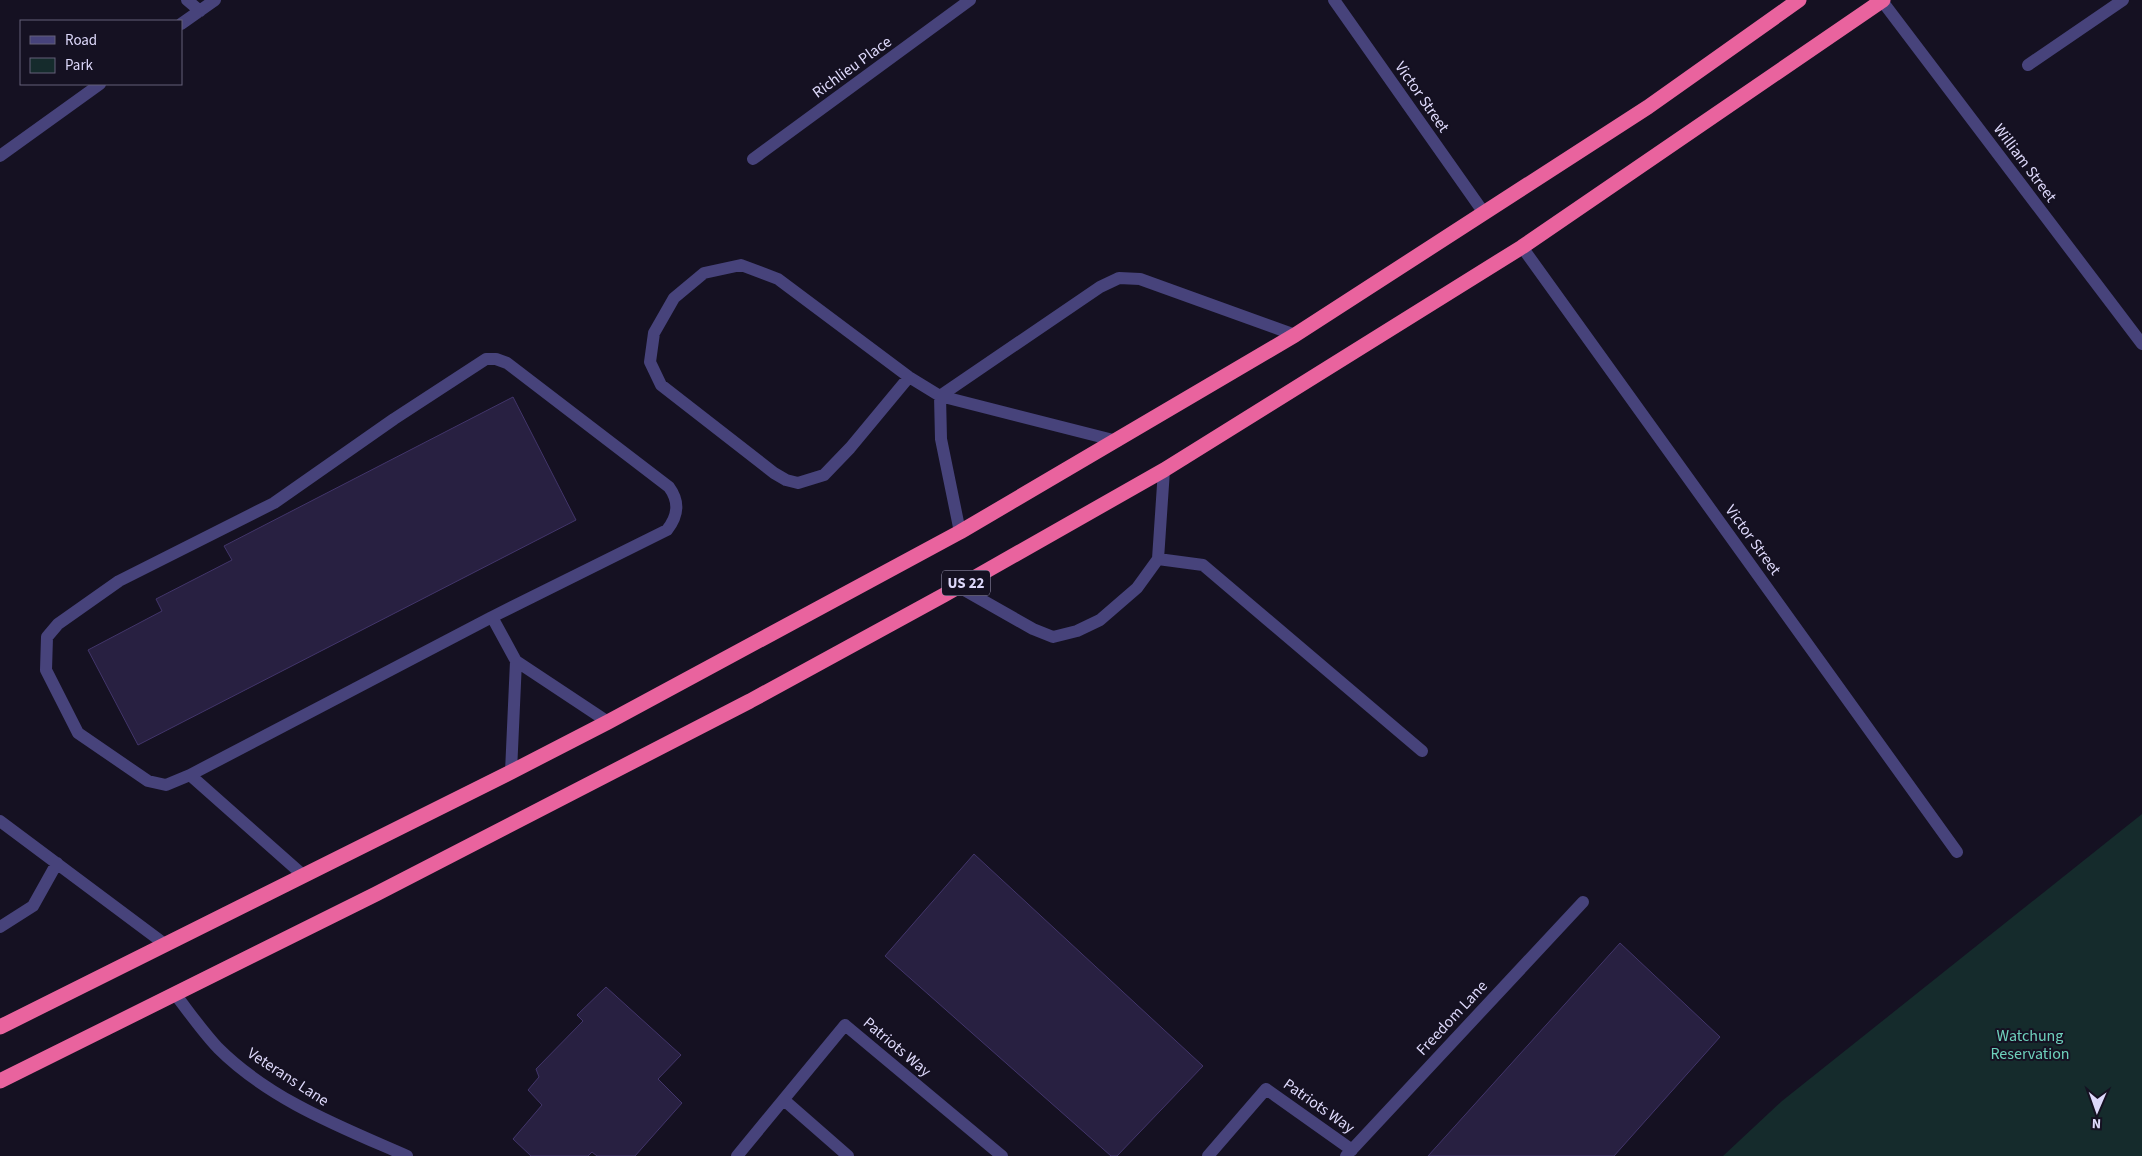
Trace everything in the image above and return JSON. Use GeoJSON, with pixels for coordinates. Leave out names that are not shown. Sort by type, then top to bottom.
{"type":"FeatureCollection","features":[{"type":"Feature","properties":{"kind":"highway"},"geometry":{"type":"LineString","coordinates":[[0,1027],[608,722],[960,532],[1117,442],[1295,335],[1648,107],[1799,0]]}},
{"type":"Feature","properties":{"kind":"highway","name":"US 22"},"geometry":{"type":"LineString","coordinates":[[0,1081],[515,823],[750,701],[959,587],[1164,470],[1522,247],[1882,0]]}},
{"type":"Feature","properties":{"kind":"street"},"geometry":{"type":"LineString","coordinates":[[187,0],[200,11]]}},
{"type":"Feature","properties":{"kind":"street"},"geometry":{"type":"LineString","coordinates":[[182,23],[215,0]]}},
{"type":"Feature","properties":{"kind":"street","name":"Richlieu Place"},"geometry":{"type":"LineString","coordinates":[[753,159],[970,0]]}},
{"type":"Feature","properties":{"kind":"street","name":"Victor Street"},"geometry":{"type":"LineString","coordinates":[[1334,0],[1484,213]]}},
{"type":"Feature","properties":{"kind":"street","name":"William Street"},"geometry":{"type":"LineString","coordinates":[[1882,0],[2142,344]]}},
{"type":"Feature","properties":{"kind":"street"},"geometry":{"type":"LineString","coordinates":[[2028,64],[2123,0]]}},
{"type":"Feature","properties":{"kind":"street"},"geometry":{"type":"LineString","coordinates":[[0,156],[99,85]]}},
{"type":"Feature","properties":{"kind":"street","name":"Victor Street"},"geometry":{"type":"LineString","coordinates":[[1522,247],[1957,852]]}},
{"type":"Feature","properties":{"kind":"street"},"geometry":{"type":"LineString","coordinates":[[908,377],[850,448],[824,475],[798,483],[786,480],[774,473],[661,385],[650,362],[654,333],[674,298],[704,274],[741,265],[778,279],[908,377],[940,396],[1117,442]]}},
{"type":"Feature","properties":{"kind":"street"},"geometry":{"type":"LineString","coordinates":[[940,396],[1100,287],[1119,278],[1140,279],[1295,335]]}},
{"type":"Feature","properties":{"kind":"street"},"geometry":{"type":"LineString","coordinates":[[491,359],[507,363],[669,487],[674,494],[676,512],[673,522],[662,533],[492,617],[190,775],[166,785],[148,780],[78,734],[46,670],[47,637],[58,624],[119,581],[274,503],[476,364],[491,359]]}},
{"type":"Feature","properties":{"kind":"street"},"geometry":{"type":"LineString","coordinates":[[940,396],[941,439],[960,532]]}},
{"type":"Feature","properties":{"kind":"street"},"geometry":{"type":"LineString","coordinates":[[959,587],[1033,629],[1053,637],[1076,632],[1100,620],[1137,588],[1158,559],[1164,470]]}},
{"type":"Feature","properties":{"kind":"street"},"geometry":{"type":"LineString","coordinates":[[1158,559],[1203,565],[1422,751]]}},
{"type":"Feature","properties":{"kind":"street"},"geometry":{"type":"LineString","coordinates":[[492,617],[516,661],[608,722]]}},
{"type":"Feature","properties":{"kind":"street"},"geometry":{"type":"LineString","coordinates":[[511,772],[516,661]]}},
{"type":"Feature","properties":{"kind":"street"},"geometry":{"type":"LineString","coordinates":[[190,775],[304,876]]}},
{"type":"Feature","properties":{"kind":"street"},"geometry":{"type":"LineString","coordinates":[[0,821],[166,945]]}},
{"type":"Feature","properties":{"kind":"street"},"geometry":{"type":"LineString","coordinates":[[0,926],[33,906],[57,863]]}},
{"type":"Feature","properties":{"kind":"street","name":"Freedom Lane"},"geometry":{"type":"LineString","coordinates":[[1349,1153],[1583,902]]}},
{"type":"Feature","properties":{"kind":"street","name":"Veterans Lane"},"geometry":{"type":"LineString","coordinates":[[175,994],[219,1048],[267,1086],[330,1123],[407,1156]]}},
{"type":"Feature","properties":{"kind":"street","name":"Patriots Way"},"geometry":{"type":"LineString","coordinates":[[737,1156],[845,1025],[1002,1156]]}},
{"type":"Feature","properties":{"kind":"street","name":"Patriots Way"},"geometry":{"type":"LineString","coordinates":[[1208,1156],[1266,1089],[1349,1153]]}},
{"type":"Feature","properties":{"kind":"street"},"geometry":{"type":"LineString","coordinates":[[784,1100],[848,1156]]}},
{"type":"Feature","properties":{"kind":"green space","name":"Watchung Reservation"},"geometry":{"type":"Polygon","coordinates":[[[2142,814],[2142,1156],[1723,1156],[1782,1101],[2142,814]]]}},
{"type":"Feature","properties":{"kind":"building"},"geometry":{"type":"Polygon","coordinates":[[[513,397],[576,520],[138,745],[88,650],[162,611],[156,599],[232,560],[224,546],[513,397]]]}},
{"type":"Feature","properties":{"kind":"building"},"geometry":{"type":"Polygon","coordinates":[[[974,854],[1203,1066],[1117,1156],[1111,1156],[885,956],[974,854]]]}},
{"type":"Feature","properties":{"kind":"building"},"geometry":{"type":"Polygon","coordinates":[[[1620,943],[1720,1037],[1614,1156],[1428,1156],[1620,943]]]}},
{"type":"Feature","properties":{"kind":"building"},"geometry":{"type":"Polygon","coordinates":[[[606,987],[681,1055],[658,1079],[682,1103],[635,1156],[597,1156],[592,1152],[588,1156],[531,1156],[513,1139],[542,1105],[528,1090],[539,1077],[536,1069],[583,1021],[577,1015],[606,987]]]}}]}
